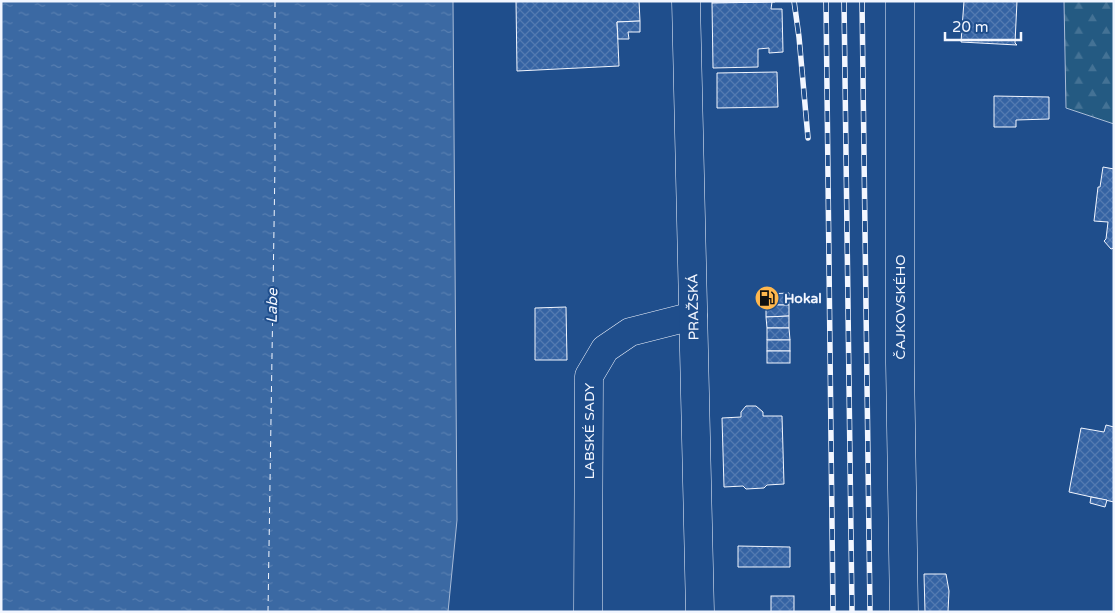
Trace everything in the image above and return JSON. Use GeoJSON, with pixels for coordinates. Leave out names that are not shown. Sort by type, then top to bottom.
{"type":"FeatureCollection","features":[{"type":"Feature","properties":{"kind":"street","name":"PRAŽSKÁ"},"geometry":{"type":"LineString","coordinates":[[686,1],[700,612]]}},
{"type":"Feature","properties":{"kind":"street","name":"ČAJKOVSKÉHO"},"geometry":{"type":"LineString","coordinates":[[900,1],[900,363],[904,612]]}},
{"type":"Feature","properties":{"kind":"street","name":"LABSKÉ SADY"},"geometry":{"type":"LineString","coordinates":[[588,612],[589,376],[605,349],[630,332],[693,316]]}},
{"type":"Feature","properties":{"kind":"green space"},"geometry":{"type":"Polygon","coordinates":[[[1064,1],[1114,1],[1114,124],[1066,108],[1064,1]]]}},
{"type":"Feature","properties":{"kind":"water","name":"Labe"},"geometry":{"type":"Polygon","coordinates":[[[1,1],[453,1],[457,520],[448,612],[1,612],[1,1]]]}},
{"type":"Feature","properties":{"kind":"building"},"geometry":{"type":"Polygon","coordinates":[[[516,1],[639,1],[640,21],[617,22],[619,66],[517,71],[516,1]]]}},
{"type":"Feature","properties":{"kind":"building"},"geometry":{"type":"Polygon","coordinates":[[[712,1],[775,1],[775,2],[712,3],[712,1]]]}},
{"type":"Feature","properties":{"kind":"building"},"geometry":{"type":"Polygon","coordinates":[[[964,1],[1017,1],[1015,43],[1017,45],[961,42],[964,1]]]}},
{"type":"Feature","properties":{"kind":"building"},"geometry":{"type":"Polygon","coordinates":[[[772,2],[771,9],[782,9],[783,52],[769,53],[769,48],[758,49],[758,67],[713,68],[712,3],[772,2]]]}},
{"type":"Feature","properties":{"kind":"building"},"geometry":{"type":"Polygon","coordinates":[[[640,21],[640,32],[628,32],[629,39],[618,39],[617,22],[640,21]]]}},
{"type":"Feature","properties":{"kind":"building"},"geometry":{"type":"Polygon","coordinates":[[[777,72],[778,107],[717,108],[717,73],[777,72]]]}},
{"type":"Feature","properties":{"kind":"building"},"geometry":{"type":"Polygon","coordinates":[[[994,96],[1049,97],[1049,119],[1016,120],[1016,127],[994,127],[994,96]]]}},
{"type":"Feature","properties":{"kind":"building"},"geometry":{"type":"Polygon","coordinates":[[[1103,167],[1114,169],[1114,248],[1111,249],[1104,241],[1106,239],[1108,222],[1094,221],[1098,187],[1100,187],[1103,167]]]}},
{"type":"Feature","properties":{"kind":"building"},"geometry":{"type":"Polygon","coordinates":[[[789,293],[789,305],[766,305],[766,294],[789,293]]]}},
{"type":"Feature","properties":{"kind":"building"},"geometry":{"type":"Polygon","coordinates":[[[766,305],[789,305],[789,316],[766,317],[766,305]]]}},
{"type":"Feature","properties":{"kind":"building"},"geometry":{"type":"Polygon","coordinates":[[[566,307],[567,360],[535,360],[535,308],[566,307]]]}},
{"type":"Feature","properties":{"kind":"building"},"geometry":{"type":"Polygon","coordinates":[[[789,316],[789,328],[767,328],[766,317],[789,316]]]}},
{"type":"Feature","properties":{"kind":"building"},"geometry":{"type":"Polygon","coordinates":[[[767,328],[789,328],[790,340],[767,340],[767,328]]]}},
{"type":"Feature","properties":{"kind":"building"},"geometry":{"type":"Polygon","coordinates":[[[767,340],[790,340],[790,351],[767,351],[767,340]]]}},
{"type":"Feature","properties":{"kind":"building"},"geometry":{"type":"Polygon","coordinates":[[[767,351],[790,351],[790,363],[767,363],[767,351]]]}},
{"type":"Feature","properties":{"kind":"building"},"geometry":{"type":"Polygon","coordinates":[[[746,406],[756,406],[763,412],[763,416],[782,416],[784,484],[746,489],[743,486],[724,487],[722,418],[741,417],[741,412],[746,406]]]}},
{"type":"Feature","properties":{"kind":"building"},"geometry":{"type":"Polygon","coordinates":[[[1106,425],[1114,427],[1114,502],[1069,492],[1081,428],[1104,432],[1106,425]]]}},
{"type":"Feature","properties":{"kind":"building"},"geometry":{"type":"Polygon","coordinates":[[[1091,497],[1107,500],[1105,507],[1090,503],[1091,497]]]}},
{"type":"Feature","properties":{"kind":"building"},"geometry":{"type":"Polygon","coordinates":[[[738,546],[790,547],[790,567],[738,567],[738,546]]]}},
{"type":"Feature","properties":{"kind":"building"},"geometry":{"type":"Polygon","coordinates":[[[924,574],[946,574],[949,591],[948,612],[925,612],[924,574]]]}},
{"type":"Feature","properties":{"kind":"building"},"geometry":{"type":"Polygon","coordinates":[[[771,596],[794,596],[794,612],[771,612],[771,596]]]}},
{"type":"Feature","properties":{"kind":"ferry route"},"geometry":{"type":"LineString","coordinates":[[268,612],[275,163],[275,1]]}},
{"type":"Feature","properties":{"kind":"railway"},"geometry":{"type":"LineString","coordinates":[[794,1],[808,138]]}},
{"type":"Feature","properties":{"kind":"railway"},"geometry":{"type":"LineString","coordinates":[[826,1],[833,612]]}},
{"type":"Feature","properties":{"kind":"railway"},"geometry":{"type":"LineString","coordinates":[[844,1],[852,612]]}},
{"type":"Feature","properties":{"kind":"railway"},"geometry":{"type":"LineString","coordinates":[[862,1],[870,612]]}},
{"type":"Feature","properties":{"kind":"place","name":"Hokal"},"geometry":{"type":"Point","coordinates":[767,298]}}]}
